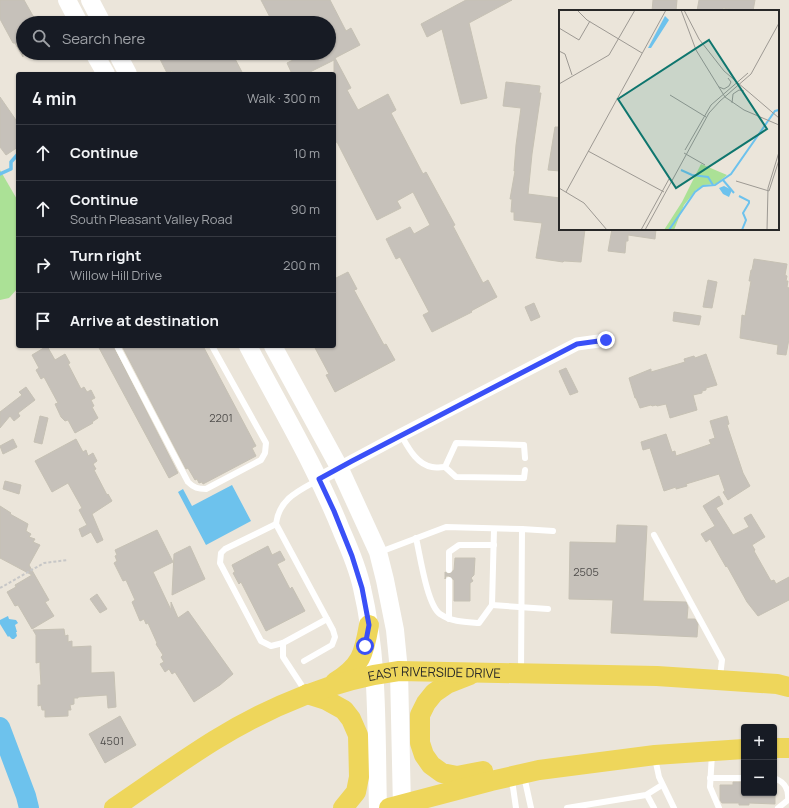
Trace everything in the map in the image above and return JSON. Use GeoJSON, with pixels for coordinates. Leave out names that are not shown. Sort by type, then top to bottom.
{"type":"FeatureCollection","features":[{"type":"Feature","properties":{"kind":"main road"},"geometry":{"type":"LineString","coordinates":[[67,0],[75,16]]}},
{"type":"Feature","properties":{"kind":"main road"},"geometry":{"type":"LineString","coordinates":[[90,0],[98,16]]}},
{"type":"Feature","properties":{"kind":"main road"},"geometry":{"type":"LineString","coordinates":[[121,60],[127,72]]}},
{"type":"Feature","properties":{"kind":"main road"},"geometry":{"type":"LineString","coordinates":[[249,348],[319,479],[352,556],[362,588],[369,625],[375,674],[378,808]]}},
{"type":"Feature","properties":{"kind":"main road"},"geometry":{"type":"LineString","coordinates":[[274,348],[339,467],[378,552],[395,630],[399,671],[397,807],[517,775],[655,755],[741,749]]}},
{"type":"Feature","properties":{"kind":"main road"},"geometry":{"type":"LineString","coordinates":[[343,808],[356,792],[359,777],[358,735],[351,719],[344,710],[326,700],[316,691],[343,677],[359,661],[365,646],[369,625]]}},
{"type":"Feature","properties":{"kind":"main road","name":"EAST RIVERSIDE DRIVE"},"geometry":{"type":"LineString","coordinates":[[114,808],[215,740],[251,719],[316,691],[375,674],[399,671],[657,676],[789,686]]}},
{"type":"Feature","properties":{"kind":"main road"},"geometry":{"type":"LineString","coordinates":[[477,672],[447,684],[434,693],[426,703],[420,715],[420,743],[424,755],[431,765],[442,772],[457,776],[542,759],[614,749],[655,755]]}},
{"type":"Feature","properties":{"kind":"main road"},"geometry":{"type":"LineString","coordinates":[[777,748],[789,748]]}},
{"type":"Feature","properties":{"kind":"street"},"geometry":{"type":"LineString","coordinates":[[319,479],[339,467],[577,344],[606,340]]}},
{"type":"Feature","properties":{"kind":"lane"},"geometry":{"type":"LineString","coordinates":[[118,348],[188,482],[198,489],[206,489],[261,460],[265,453],[266,443],[213,348]]}},
{"type":"Feature","properties":{"kind":"lane"},"geometry":{"type":"LineString","coordinates":[[401,435],[420,462],[432,467],[445,467],[456,477],[524,478],[525,470]]}},
{"type":"Feature","properties":{"kind":"lane"},"geometry":{"type":"LineString","coordinates":[[445,467],[456,443],[524,445],[525,458]]}},
{"type":"Feature","properties":{"kind":"lane"},"geometry":{"type":"LineString","coordinates":[[304,661],[332,645],[335,637],[327,618],[276,524],[277,515],[284,502],[298,490],[319,479]]}},
{"type":"Feature","properties":{"kind":"lane"},"geometry":{"type":"LineString","coordinates":[[276,524],[225,549],[221,553],[219,559],[261,641],[271,646],[283,643],[327,618]]}},
{"type":"Feature","properties":{"kind":"lane"},"geometry":{"type":"LineString","coordinates":[[378,552],[446,527],[553,531]]}},
{"type":"Feature","properties":{"kind":"lane"},"geometry":{"type":"LineString","coordinates":[[416,538],[430,599],[438,613],[453,620],[479,623],[492,605],[494,529]]}},
{"type":"Feature","properties":{"kind":"lane"},"geometry":{"type":"LineString","coordinates":[[520,673],[522,529]]}},
{"type":"Feature","properties":{"kind":"lane"},"geometry":{"type":"LineString","coordinates":[[654,535],[722,660],[720,680]]}},
{"type":"Feature","properties":{"kind":"lane"},"geometry":{"type":"LineString","coordinates":[[449,570],[449,552],[459,545],[494,545]]}},
{"type":"Feature","properties":{"kind":"lane"},"geometry":{"type":"LineString","coordinates":[[449,580],[449,619]]}},
{"type":"Feature","properties":{"kind":"lane"},"geometry":{"type":"LineString","coordinates":[[492,605],[548,609]]}},
{"type":"Feature","properties":{"kind":"lane"},"geometry":{"type":"LineString","coordinates":[[283,643],[283,657],[316,691]]}},
{"type":"Feature","properties":{"kind":"lane"},"geometry":{"type":"LineString","coordinates":[[713,750],[710,787],[719,808]]}},
{"type":"Feature","properties":{"kind":"lane"},"geometry":{"type":"LineString","coordinates":[[655,755],[657,771],[662,785],[674,808]]}},
{"type":"Feature","properties":{"kind":"lane"},"geometry":{"type":"LineString","coordinates":[[516,808],[517,775]]}},
{"type":"Feature","properties":{"kind":"lane"},"geometry":{"type":"LineString","coordinates":[[517,775],[531,808]]}},
{"type":"Feature","properties":{"kind":"lane"},"geometry":{"type":"LineString","coordinates":[[710,778],[741,778]]}},
{"type":"Feature","properties":{"kind":"lane"},"geometry":{"type":"LineString","coordinates":[[777,779],[780,780],[786,787],[789,794],[788,800],[778,808]]}},
{"type":"Feature","properties":{"kind":"lane"},"geometry":{"type":"LineString","coordinates":[[568,808],[603,805],[646,795],[662,785]]}},
{"type":"Feature","properties":{"kind":"lane"},"geometry":{"type":"LineString","coordinates":[[646,795],[654,808]]}},
{"type":"Feature","properties":{"kind":"path"},"geometry":{"type":"LineString","coordinates":[[0,588],[44,563],[68,560]]}},
{"type":"Feature","properties":{"kind":"green space"},"geometry":{"type":"Polygon","coordinates":[[[0,170],[16,198],[16,290],[9,298],[0,300],[0,170]]]}},
{"type":"Feature","properties":{"kind":"water"},"geometry":{"type":"Polygon","coordinates":[[[232,485],[251,521],[206,545],[178,492],[183,489],[192,506],[232,485]]]}},
{"type":"Feature","properties":{"kind":"water"},"geometry":{"type":"Polygon","coordinates":[[[8,616],[9,619],[16,620],[18,623],[15,625],[17,636],[14,639],[9,636],[8,637],[0,624],[0,620],[8,616]]]}},
{"type":"Feature","properties":{"kind":"building"},"geometry":{"type":"Polygon","coordinates":[[[0,0],[24,0],[33,16],[16,16],[16,45],[13,43],[0,19],[0,0]]]}},
{"type":"Feature","properties":{"kind":"building"},"geometry":{"type":"Polygon","coordinates":[[[261,0],[330,0],[346,31],[351,28],[360,45],[336,57],[336,16],[269,16],[261,0]]]}},
{"type":"Feature","properties":{"kind":"building"},"geometry":{"type":"Polygon","coordinates":[[[466,0],[512,0],[469,23],[487,98],[461,104],[442,29],[427,37],[421,24],[466,0]]]}},
{"type":"Feature","properties":{"kind":"building"},"geometry":{"type":"Polygon","coordinates":[[[653,0],[677,0],[676,10],[652,10],[653,0]]]}},
{"type":"Feature","properties":{"kind":"building"},"geometry":{"type":"Polygon","coordinates":[[[699,0],[755,0],[753,10],[734,10],[723,8],[723,10],[697,10],[699,0]]]}},
{"type":"Feature","properties":{"kind":"building"},"geometry":{"type":"Polygon","coordinates":[[[160,60],[236,60],[242,72],[172,71],[166,72],[160,60]]]}},
{"type":"Feature","properties":{"kind":"building"},"geometry":{"type":"Polygon","coordinates":[[[293,60],[334,60],[310,72],[291,72],[287,63],[293,60]]]}},
{"type":"Feature","properties":{"kind":"building"},"geometry":{"type":"Polygon","coordinates":[[[334,60],[336,60],[351,88],[347,90],[358,110],[388,94],[396,110],[391,113],[423,174],[426,172],[455,225],[453,226],[483,283],[488,280],[497,297],[471,311],[472,312],[432,332],[423,315],[429,312],[400,257],[396,259],[386,239],[410,227],[414,234],[430,225],[413,192],[397,201],[401,208],[377,220],[336,142],[336,72],[334,72],[334,60]]]}},
{"type":"Feature","properties":{"kind":"building"},"geometry":{"type":"Polygon","coordinates":[[[506,82],[540,86],[539,93],[541,93],[528,194],[559,198],[559,230],[585,230],[581,262],[563,262],[536,258],[542,223],[514,220],[514,212],[511,212],[512,199],[510,199],[515,171],[516,145],[521,108],[503,106],[506,82]]]}},
{"type":"Feature","properties":{"kind":"building"},"geometry":{"type":"Polygon","coordinates":[[[0,97],[16,120],[16,148],[6,155],[0,147],[0,97]]]}},
{"type":"Feature","properties":{"kind":"building"},"geometry":{"type":"Polygon","coordinates":[[[555,127],[559,127],[559,171],[548,170],[555,127]]]}},
{"type":"Feature","properties":{"kind":"building"},"geometry":{"type":"Polygon","coordinates":[[[612,230],[656,230],[655,239],[628,235],[625,253],[608,251],[612,230]]]}},
{"type":"Feature","properties":{"kind":"building"},"geometry":{"type":"Polygon","coordinates":[[[754,259],[787,264],[785,275],[787,276],[786,281],[788,281],[787,287],[789,288],[789,339],[786,355],[777,354],[778,345],[740,338],[742,315],[745,316],[751,281],[749,281],[754,259]]]}},
{"type":"Feature","properties":{"kind":"building"},"geometry":{"type":"Polygon","coordinates":[[[348,272],[357,289],[354,290],[384,345],[386,344],[395,360],[335,392],[326,375],[329,374],[315,348],[336,348],[336,278],[348,272]]]}},
{"type":"Feature","properties":{"kind":"building"},"geometry":{"type":"Polygon","coordinates":[[[708,280],[717,282],[712,308],[703,307],[708,280]]]}},
{"type":"Feature","properties":{"kind":"building"},"geometry":{"type":"Polygon","coordinates":[[[534,303],[540,317],[531,321],[525,307],[534,303]]]}},
{"type":"Feature","properties":{"kind":"building"},"geometry":{"type":"Polygon","coordinates":[[[674,312],[701,316],[699,325],[673,321],[674,312]]]}},
{"type":"Feature","properties":{"kind":"building"},"geometry":{"type":"Polygon","coordinates":[[[44,348],[48,348],[55,360],[65,354],[70,363],[68,364],[81,389],[84,387],[87,392],[91,390],[95,398],[91,400],[94,406],[92,407],[98,418],[92,422],[93,423],[75,433],[68,420],[65,421],[61,417],[55,404],[58,403],[44,377],[41,379],[36,370],[39,368],[32,355],[44,348]]]}},
{"type":"Feature","properties":{"kind":"building"},"geometry":{"type":"Polygon","coordinates":[[[99,348],[114,348],[178,473],[169,478],[99,348]]]}},
{"type":"Feature","properties":{"kind":"building"},"geometry":{"type":"Polygon","coordinates":[[[123,348],[204,348],[256,446],[252,448],[256,456],[203,484],[202,482],[199,483],[197,479],[195,480],[188,468],[186,469],[123,348]]]}},
{"type":"Feature","properties":{"kind":"building"},"geometry":{"type":"Polygon","coordinates":[[[706,354],[717,385],[706,388],[706,390],[702,391],[702,393],[693,395],[697,410],[670,418],[666,404],[657,406],[651,405],[640,408],[635,398],[629,378],[651,369],[651,372],[685,362],[684,359],[694,356],[695,358],[706,354]]]}},
{"type":"Feature","properties":{"kind":"building"},"geometry":{"type":"Polygon","coordinates":[[[566,368],[578,392],[570,395],[559,371],[566,368]]]}},
{"type":"Feature","properties":{"kind":"building"},"geometry":{"type":"Polygon","coordinates":[[[26,387],[35,400],[18,413],[20,416],[14,421],[10,416],[0,428],[0,412],[22,395],[19,392],[26,387]]]}},
{"type":"Feature","properties":{"kind":"building"},"geometry":{"type":"Polygon","coordinates":[[[40,416],[48,418],[42,444],[34,442],[40,416]]]}},
{"type":"Feature","properties":{"kind":"building"},"geometry":{"type":"Polygon","coordinates":[[[727,416],[729,424],[727,425],[743,473],[750,486],[728,500],[723,492],[725,491],[719,474],[686,484],[687,486],[676,489],[676,487],[664,491],[650,448],[643,450],[641,442],[666,434],[672,452],[675,451],[676,456],[711,444],[709,440],[715,438],[710,421],[727,416]]]}},
{"type":"Feature","properties":{"kind":"building"},"geometry":{"type":"Polygon","coordinates":[[[13,439],[17,447],[3,454],[0,446],[13,439]]]}},
{"type":"Feature","properties":{"kind":"building"},"geometry":{"type":"Polygon","coordinates":[[[76,439],[83,452],[86,450],[88,456],[93,453],[97,461],[93,464],[96,469],[94,470],[107,495],[108,494],[112,501],[92,514],[103,540],[97,543],[91,532],[82,537],[79,529],[87,525],[79,510],[82,508],[68,483],[52,492],[35,461],[76,439]]]}},
{"type":"Feature","properties":{"kind":"building"},"geometry":{"type":"Polygon","coordinates":[[[5,481],[21,485],[19,494],[3,489],[5,481]]]}},
{"type":"Feature","properties":{"kind":"building"},"geometry":{"type":"Polygon","coordinates":[[[719,496],[723,504],[716,508],[733,535],[749,527],[744,518],[751,514],[765,537],[752,545],[771,581],[774,580],[776,584],[789,577],[789,600],[758,616],[747,602],[710,539],[706,542],[701,534],[715,526],[703,506],[719,496]]]}},
{"type":"Feature","properties":{"kind":"building"},"geometry":{"type":"Polygon","coordinates":[[[0,506],[11,513],[10,514],[28,524],[26,531],[31,534],[29,537],[35,539],[33,542],[40,545],[29,565],[49,600],[45,602],[54,616],[32,629],[18,605],[15,606],[7,592],[16,587],[15,585],[32,575],[0,558],[0,506]]]}},
{"type":"Feature","properties":{"kind":"building"},"geometry":{"type":"Polygon","coordinates":[[[617,525],[647,526],[643,601],[686,602],[688,607],[687,619],[695,619],[698,624],[697,637],[611,633],[613,600],[569,599],[570,542],[616,543],[617,525]]]}},
{"type":"Feature","properties":{"kind":"building"},"geometry":{"type":"Polygon","coordinates":[[[157,530],[173,562],[153,572],[171,610],[171,602],[178,618],[188,611],[233,674],[220,685],[194,702],[175,672],[172,674],[169,669],[165,672],[160,664],[164,662],[161,657],[163,655],[156,644],[157,643],[148,623],[146,624],[144,619],[140,621],[132,602],[135,600],[126,580],[123,581],[114,563],[117,561],[115,550],[157,530]]]}},
{"type":"Feature","properties":{"kind":"building"},"geometry":{"type":"Polygon","coordinates":[[[190,546],[205,579],[172,595],[174,554],[190,546]]]}},
{"type":"Feature","properties":{"kind":"building"},"geometry":{"type":"Polygon","coordinates":[[[268,546],[272,555],[280,551],[285,560],[277,564],[290,589],[292,587],[305,611],[266,631],[241,582],[239,584],[233,573],[235,572],[232,565],[268,546]]]}},
{"type":"Feature","properties":{"kind":"building"},"geometry":{"type":"Polygon","coordinates":[[[455,558],[475,558],[474,575],[471,578],[473,581],[470,583],[470,601],[454,601],[454,580],[449,576],[446,576],[445,579],[445,572],[449,574],[454,570],[455,558]]]}},
{"type":"Feature","properties":{"kind":"building"},"geometry":{"type":"Polygon","coordinates":[[[97,594],[107,609],[100,613],[90,599],[97,594]]]}},
{"type":"Feature","properties":{"kind":"building"},"geometry":{"type":"Polygon","coordinates":[[[64,629],[65,636],[68,635],[68,642],[72,641],[72,647],[91,646],[91,673],[114,672],[116,707],[108,708],[107,695],[78,697],[74,698],[74,704],[70,705],[71,710],[68,710],[68,716],[45,717],[45,710],[42,710],[41,705],[38,706],[38,685],[41,685],[40,662],[36,663],[36,635],[33,630],[64,629]]]}},
{"type":"Feature","properties":{"kind":"building"},"geometry":{"type":"Polygon","coordinates":[[[120,716],[136,745],[105,763],[89,734],[120,716]]]}},
{"type":"Feature","properties":{"kind":"building"},"geometry":{"type":"Polygon","coordinates":[[[733,782],[741,782],[741,796],[775,796],[775,804],[749,803],[749,805],[739,805],[739,803],[722,803],[720,800],[720,785],[733,785],[733,782]]]}},
{"type":"Feature","properties":{"kind":"waterway"},"geometry":{"type":"LineString","coordinates":[[0,174],[11,169],[11,162],[16,156]]}},
{"type":"Feature","properties":{"kind":"waterway"},"geometry":{"type":"LineString","coordinates":[[0,727],[26,796],[29,808]]}},
{"type":"Feature","properties":{"kind":"route"},"geometry":{"type":"LineString","coordinates":[[365,646],[369,625],[362,588],[352,556],[319,479],[339,467],[577,344],[606,340]]}}]}
